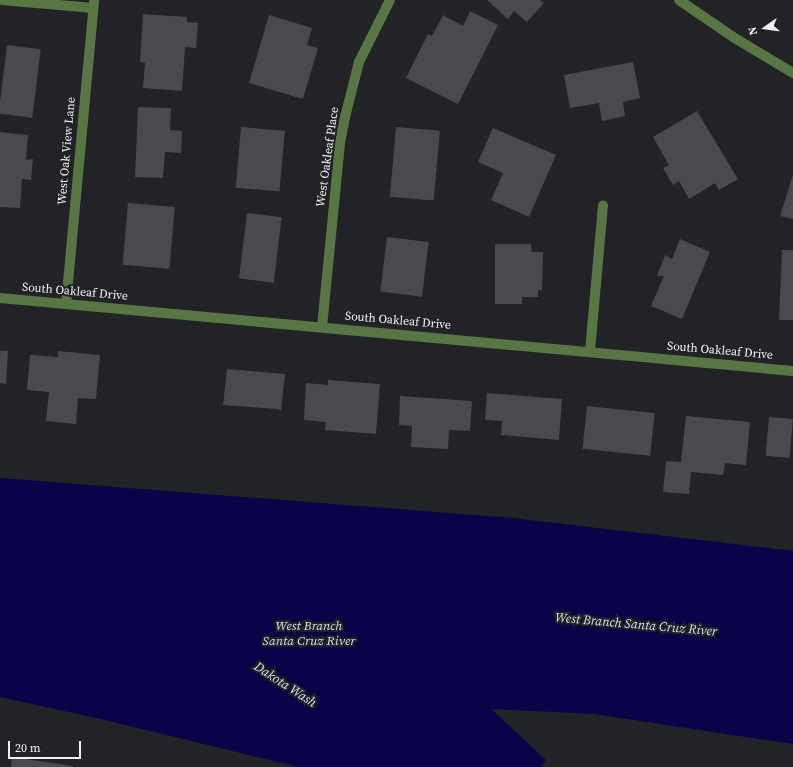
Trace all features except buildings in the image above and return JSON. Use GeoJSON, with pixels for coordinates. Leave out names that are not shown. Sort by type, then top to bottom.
{"type":"FeatureCollection","features":[{"type":"Feature","properties":{"kind":"street"},"geometry":{"type":"LineString","coordinates":[[2,0],[93,4]]}},
{"type":"Feature","properties":{"kind":"street","name":"West Oakleaf Place"},"geometry":{"type":"LineString","coordinates":[[322,327],[340,143],[345,117],[359,62],[390,0]]}},
{"type":"Feature","properties":{"kind":"street"},"geometry":{"type":"LineString","coordinates":[[679,0],[733,37],[793,73]]}},
{"type":"Feature","properties":{"kind":"street","name":"West Oak View Lane"},"geometry":{"type":"LineString","coordinates":[[66,304],[93,4]]}},
{"type":"Feature","properties":{"kind":"street"},"geometry":{"type":"LineString","coordinates":[[590,351],[603,206]]}},
{"type":"Feature","properties":{"kind":"street","name":"South Oakleaf Drive"},"geometry":{"type":"LineString","coordinates":[[0,298],[590,351],[793,371]]}},
{"type":"Feature","properties":{"kind":"water","name":"West Branch Santa Cruz River"},"geometry":{"type":"Polygon","coordinates":[[[0,478],[512,518],[793,551],[793,744],[594,714],[491,709],[546,760],[541,767],[298,767],[101,719],[0,697],[0,478]]]}},
{"type":"Feature","properties":{"kind":"water label","name":"Dakota Wash"},"geometry":{"type":"Point","coordinates":[285,685]}}]}
